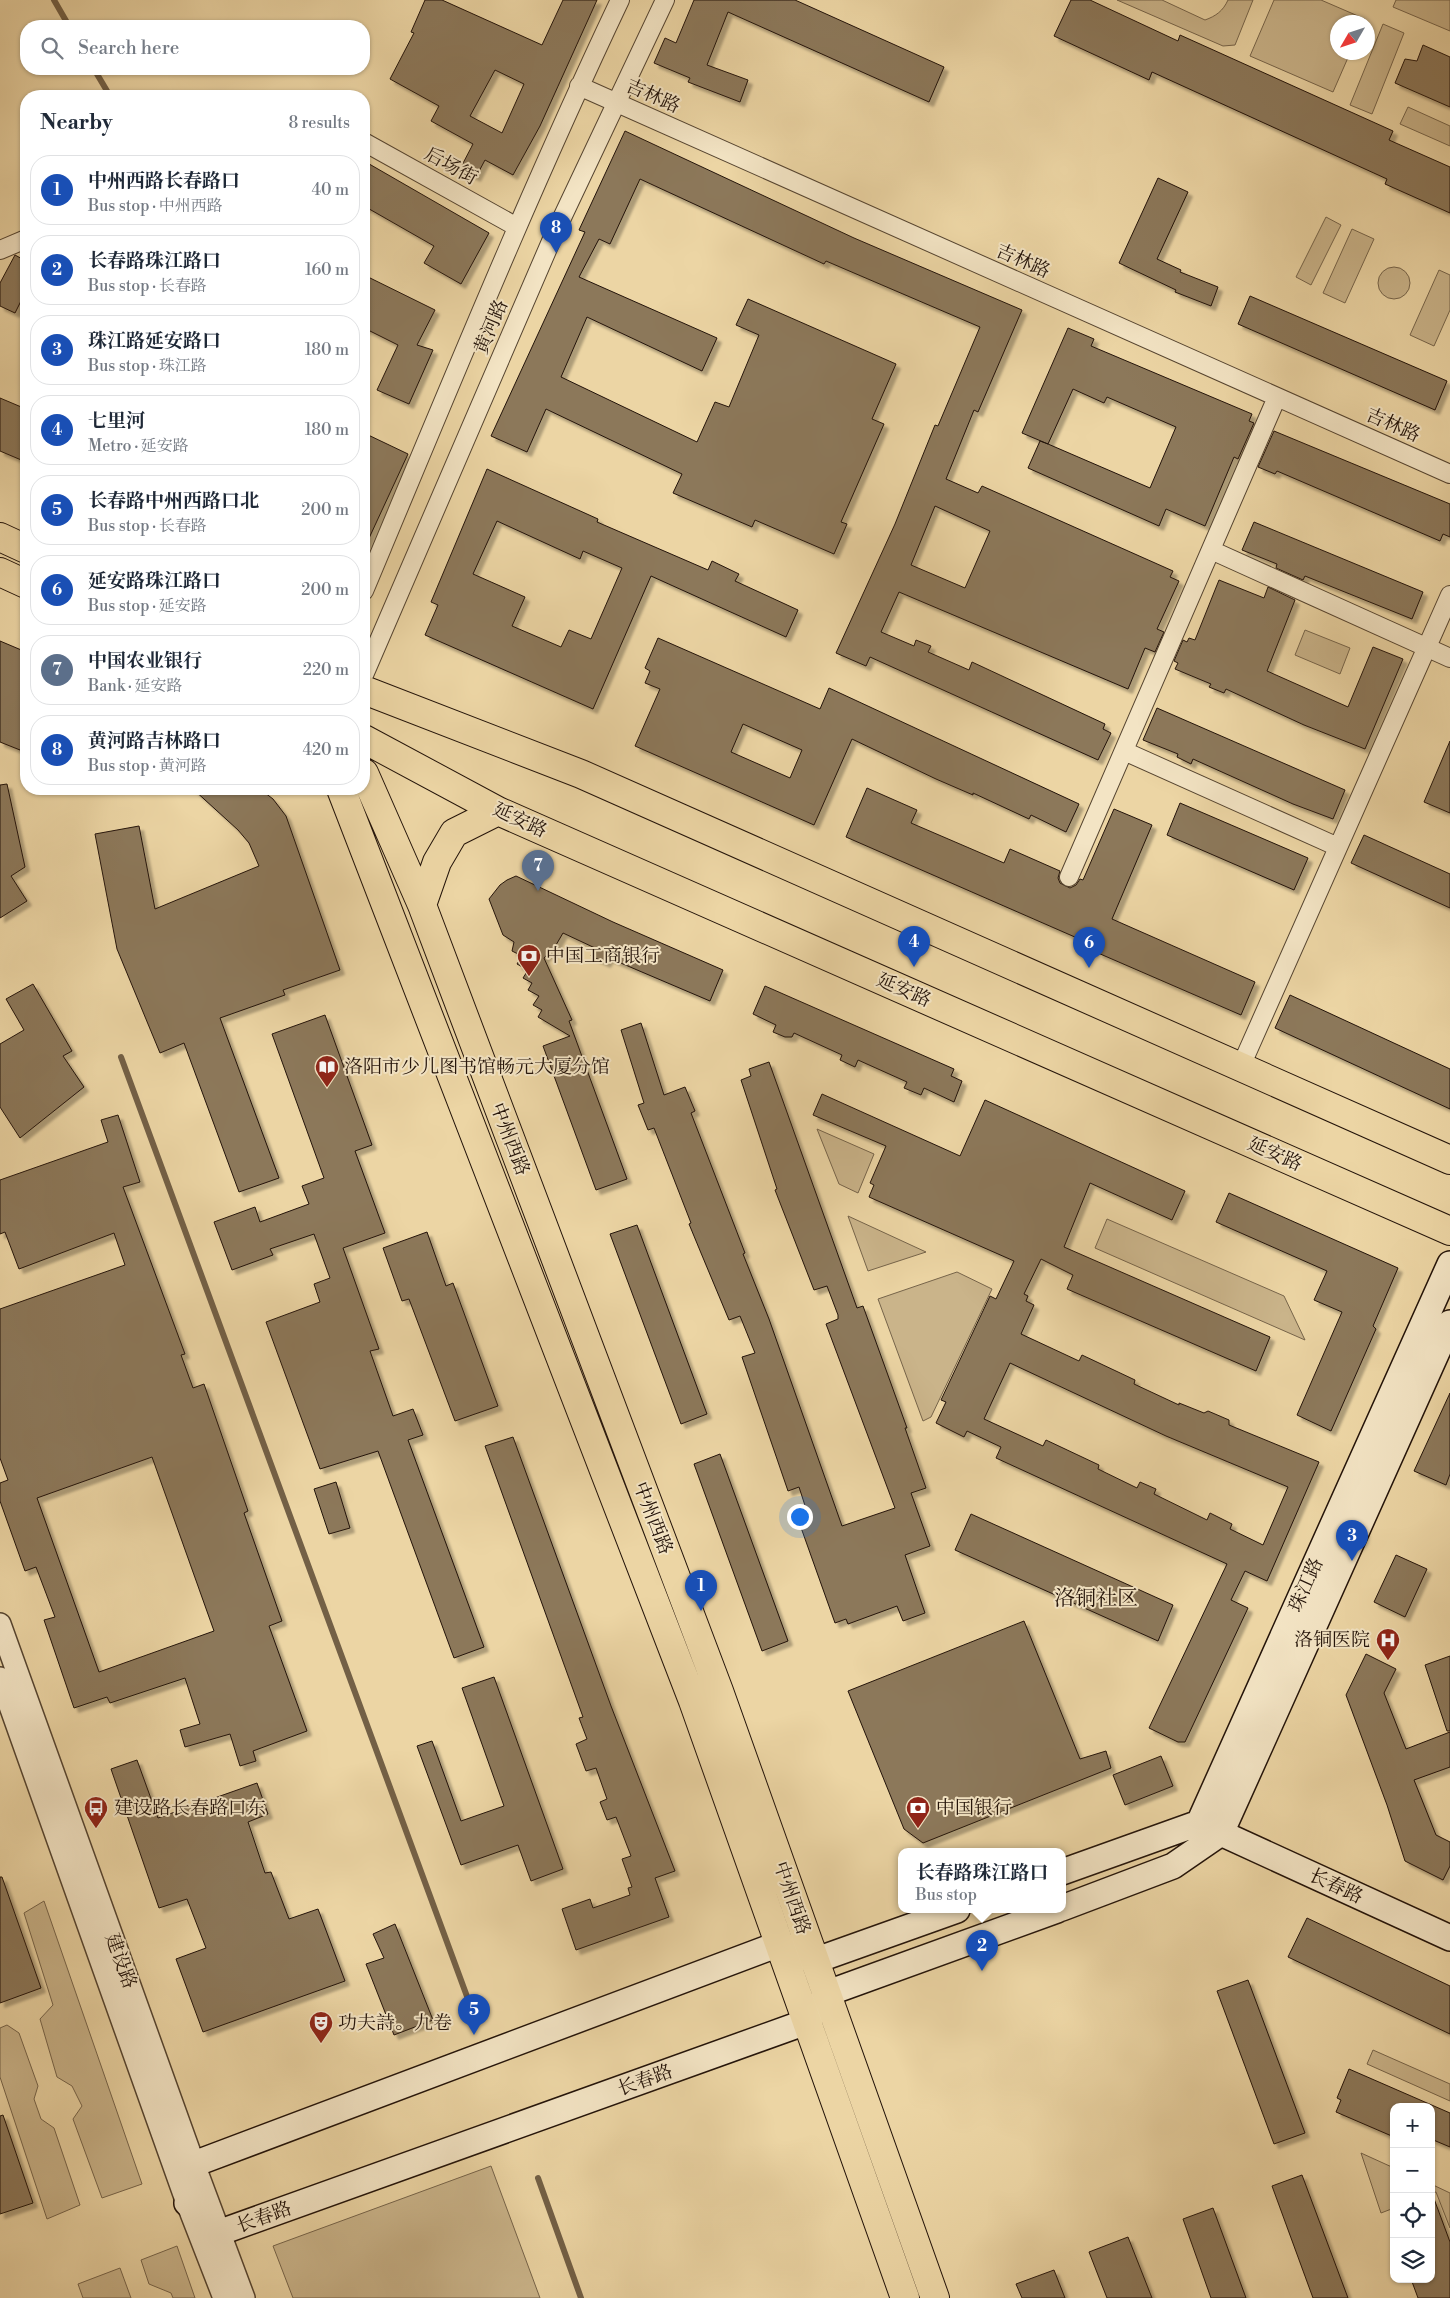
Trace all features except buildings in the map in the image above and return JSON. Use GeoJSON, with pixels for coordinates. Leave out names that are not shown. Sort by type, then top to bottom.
{"type":"FeatureCollection","features":[{"type":"Feature","properties":{"kind":"main road"},"geometry":{"type":"LineString","coordinates":[[0,537],[20,546]]}},
{"type":"Feature","properties":{"kind":"main road"},"geometry":{"type":"LineString","coordinates":[[0,572],[20,581]]}},
{"type":"Feature","properties":{"kind":"main road"},"geometry":{"type":"LineString","coordinates":[[370,692],[581,774],[1450,1160]]}},
{"type":"Feature","properties":{"kind":"main road","name":"延安路"},"geometry":{"type":"LineString","coordinates":[[370,742],[498,811],[1450,1231]]}},
{"type":"Feature","properties":{"kind":"main road","name":"中州西路"},"geometry":{"type":"LineString","coordinates":[[370,787],[422,905],[719,1692],[814,1961],[828,1993],[935,2298]]}},
{"type":"Feature","properties":{"kind":"main road","name":"中州西路"},"geometry":{"type":"LineString","coordinates":[[343,795],[693,1700],[905,2298]]}},
{"type":"Feature","properties":{"kind":"main road"},"geometry":{"type":"LineString","coordinates":[[422,905],[437,862],[454,833],[498,811]]}},
{"type":"Feature","properties":{"kind":"main road","name":"珠江路"},"geometry":{"type":"LineString","coordinates":[[1210,1828],[1450,1264]]}},
{"type":"Feature","properties":{"kind":"main road","name":"珠江路"},"geometry":{"type":"LineString","coordinates":[[1210,1828],[1450,1323]]}},
{"type":"Feature","properties":{"kind":"main road"},"geometry":{"type":"LineString","coordinates":[[1066,1871],[1210,1828]]}},
{"type":"Feature","properties":{"kind":"main road"},"geometry":{"type":"LineString","coordinates":[[1066,1906],[1173,1866],[1210,1828]]}},
{"type":"Feature","properties":{"kind":"main road","name":"长春路"},"geometry":{"type":"LineString","coordinates":[[1210,1828],[1450,1938]]}},
{"type":"Feature","properties":{"kind":"main road"},"geometry":{"type":"LineString","coordinates":[[187,2203],[194,2164],[779,1944],[814,1961],[949,1913]]}},
{"type":"Feature","properties":{"kind":"main road"},"geometry":{"type":"LineString","coordinates":[[806,2022],[828,1993],[1049,1913]]}},
{"type":"Feature","properties":{"kind":"main road","name":"长春路"},"geometry":{"type":"LineString","coordinates":[[187,2203],[221,2232],[806,2022]]}},
{"type":"Feature","properties":{"kind":"street","name":"黄河路"},"geometry":{"type":"LineString","coordinates":[[370,577],[517,227],[579,86],[620,0]]}},
{"type":"Feature","properties":{"kind":"street","name":"黄河路"},"geometry":{"type":"LineString","coordinates":[[370,660],[552,239],[665,0]]}},
{"type":"Feature","properties":{"kind":"street","name":"吉林路"},"geometry":{"type":"LineString","coordinates":[[579,86],[1450,474]]}},
{"type":"Feature","properties":{"kind":"street","name":"后场街"},"geometry":{"type":"LineString","coordinates":[[370,145],[517,227]]}},
{"type":"Feature","properties":{"kind":"street"},"geometry":{"type":"LineString","coordinates":[[0,250],[20,242]]}},
{"type":"Feature","properties":{"kind":"street"},"geometry":{"type":"LineString","coordinates":[[1070,877],[1277,397]]}},
{"type":"Feature","properties":{"kind":"street"},"geometry":{"type":"LineString","coordinates":[[1211,550],[1450,658]]}},
{"type":"Feature","properties":{"kind":"street"},"geometry":{"type":"LineString","coordinates":[[1241,1066],[1450,595]]}},
{"type":"Feature","properties":{"kind":"street"},"geometry":{"type":"LineString","coordinates":[[1124,751],[1338,847]]}},
{"type":"Feature","properties":{"kind":"street","name":"建设路"},"geometry":{"type":"LineString","coordinates":[[0,1624],[244,2298]]}},
{"type":"Feature","properties":{"kind":"street","name":"建设路"},"geometry":{"type":"LineString","coordinates":[[0,1678],[187,2203],[224,2298]]}},
{"type":"Feature","properties":{"kind":"shaded area"},"geometry":{"type":"Polygon","coordinates":[[[1117,0],[1162,0],[1205,20],[1219,13],[1228,0],[1253,0],[1235,45],[1223,46],[1117,0]]]}},
{"type":"Feature","properties":{"kind":"shaded area"},"geometry":{"type":"Polygon","coordinates":[[[1274,0],[1321,0],[1356,15],[1330,15],[1330,60],[1347,60],[1333,92],[1250,56],[1274,0]]]}},
{"type":"Feature","properties":{"kind":"shaded area"},"geometry":{"type":"Polygon","coordinates":[[[1396,0],[1450,0],[1450,31],[1393,7],[1396,0]]]}},
{"type":"Feature","properties":{"kind":"shaded area"},"geometry":{"type":"Polygon","coordinates":[[[1383,24],[1404,33],[1372,114],[1350,105],[1368,60],[1375,60],[1375,44],[1383,24]]]}},
{"type":"Feature","properties":{"kind":"shaded area"},"geometry":{"type":"Polygon","coordinates":[[[1408,107],[1450,126],[1450,146],[1400,124],[1408,107]]]}},
{"type":"Feature","properties":{"kind":"shaded area"},"geometry":{"type":"Polygon","coordinates":[[[1326,217],[1341,225],[1311,285],[1296,277],[1326,217]]]}},
{"type":"Feature","properties":{"kind":"shaded area"},"geometry":{"type":"Polygon","coordinates":[[[1352,229],[1374,239],[1345,303],[1323,293],[1352,229]]]}},
{"type":"Feature","properties":{"kind":"shaded area"},"geometry":{"type":"Polygon","coordinates":[[[1394,267],[1400,268],[1405,272],[1409,277],[1409,289],[1405,294],[1400,298],[1394,299],[1388,298],[1383,294],[1379,289],[1378,283],[1379,277],[1383,272],[1388,268],[1394,267]]]}},
{"type":"Feature","properties":{"kind":"shaded area"},"geometry":{"type":"Polygon","coordinates":[[[1439,270],[1450,275],[1450,310],[1434,346],[1410,335],[1439,270]]]}},
{"type":"Feature","properties":{"kind":"shaded area"},"geometry":{"type":"Polygon","coordinates":[[[1305,630],[1350,648],[1340,674],[1295,655],[1305,630]]]}},
{"type":"Feature","properties":{"kind":"shaded area"},"geometry":{"type":"Polygon","coordinates":[[[817,1129],[874,1154],[858,1193],[839,1184],[817,1129]]]}},
{"type":"Feature","properties":{"kind":"shaded area"},"geometry":{"type":"Polygon","coordinates":[[[848,1216],[926,1252],[868,1271],[848,1216]]]}},
{"type":"Feature","properties":{"kind":"shaded area"},"geometry":{"type":"Polygon","coordinates":[[[1107,1219],[1284,1296],[1305,1340],[1095,1248],[1107,1219]]]}},
{"type":"Feature","properties":{"kind":"shaded area"},"geometry":{"type":"Polygon","coordinates":[[[957,1272],[992,1289],[931,1417],[923,1421],[878,1299],[957,1272]]]}},
{"type":"Feature","properties":{"kind":"shaded area"},"geometry":{"type":"Polygon","coordinates":[[[44,1901],[142,2184],[102,2198],[73,2119],[82,2106],[72,2086],[57,2077],[40,2019],[53,2005],[24,1913],[44,1901]]]}},
{"type":"Feature","properties":{"kind":"shaded area"},"geometry":{"type":"Polygon","coordinates":[[[7,2025],[19,2033],[38,2086],[34,2099],[41,2119],[54,2128],[80,2205],[47,2219],[0,2077],[0,2028],[7,2025]]]}},
{"type":"Feature","properties":{"kind":"shaded area"},"geometry":{"type":"Polygon","coordinates":[[[1373,2050],[1450,2084],[1450,2101],[1367,2064],[1373,2050]]]}},
{"type":"Feature","properties":{"kind":"shaded area"},"geometry":{"type":"Polygon","coordinates":[[[1361,2153],[1390,2166],[1390,2210],[1381,2213],[1361,2153]]]}},
{"type":"Feature","properties":{"kind":"shaded area"},"geometry":{"type":"Polygon","coordinates":[[[491,2166],[540,2298],[293,2298],[273,2246],[491,2166]]]}},
{"type":"Feature","properties":{"kind":"shaded area"},"geometry":{"type":"Polygon","coordinates":[[[1435,2186],[1450,2193],[1450,2228],[1435,2186]]]}},
{"type":"Feature","properties":{"kind":"shaded area"},"geometry":{"type":"Polygon","coordinates":[[[177,2246],[195,2298],[173,2298],[171,2293],[149,2284],[141,2260],[177,2246]]]}},
{"type":"Feature","properties":{"kind":"shaded area"},"geometry":{"type":"Polygon","coordinates":[[[120,2268],[131,2298],[83,2298],[78,2284],[120,2268]]]}},
{"type":"Feature","properties":{"kind":"waterway"},"geometry":{"type":"LineString","coordinates":[[54,0],[66,20]]}},
{"type":"Feature","properties":{"kind":"waterway"},"geometry":{"type":"LineString","coordinates":[[98,75],[106,90]]}},
{"type":"Feature","properties":{"kind":"waterway"},"geometry":{"type":"LineString","coordinates":[[121,1057],[472,2010]]}},
{"type":"Feature","properties":{"kind":"waterway"},"geometry":{"type":"LineString","coordinates":[[538,2178],[581,2298]]}},
{"type":"Feature","properties":{"kind":"place","name":"黄河路吉林路口"},"geometry":{"type":"Point","coordinates":[556,253]}},
{"type":"Feature","properties":{"kind":"place","name":"中国农业银行"},"geometry":{"type":"Point","coordinates":[538,891]}},
{"type":"Feature","properties":{"kind":"place","name":"七里河"},"geometry":{"type":"Point","coordinates":[914,967]}},
{"type":"Feature","properties":{"kind":"place","name":"延安路珠江路口"},"geometry":{"type":"Point","coordinates":[1089,968]}},
{"type":"Feature","properties":{"kind":"place","name":"中国工商银行"},"geometry":{"type":"Point","coordinates":[529,977]}},
{"type":"Feature","properties":{"kind":"place","name":"洛阳市少儿图书馆畅元大厦分馆"},"geometry":{"type":"Point","coordinates":[327,1088]}},
{"type":"Feature","properties":{"kind":"place","name":"珠江路延安路口"},"geometry":{"type":"Point","coordinates":[1352,1561]}},
{"type":"Feature","properties":{"kind":"place","name":"中州西路长春路口"},"geometry":{"type":"Point","coordinates":[701,1611]}},
{"type":"Feature","properties":{"kind":"place","name":"洛铜医院"},"geometry":{"type":"Point","coordinates":[1388,1661]}},
{"type":"Feature","properties":{"kind":"place","name":"建设路长春路口东"},"geometry":{"type":"Point","coordinates":[96,1829]}},
{"type":"Feature","properties":{"kind":"place","name":"中国银行"},"geometry":{"type":"Point","coordinates":[918,1829]}},
{"type":"Feature","properties":{"kind":"place","name":"长春路珠江路口"},"geometry":{"type":"Point","coordinates":[982,1971]}},
{"type":"Feature","properties":{"kind":"place","name":"长春路中州西路口北"},"geometry":{"type":"Point","coordinates":[474,2035]}},
{"type":"Feature","properties":{"kind":"place","name":"功夫詩。九卷"},"geometry":{"type":"Point","coordinates":[321,2044]}},
{"type":"Feature","properties":{"kind":"district","name":"洛铜社区"},"geometry":{"type":"Point","coordinates":[1096,1599]}}]}
